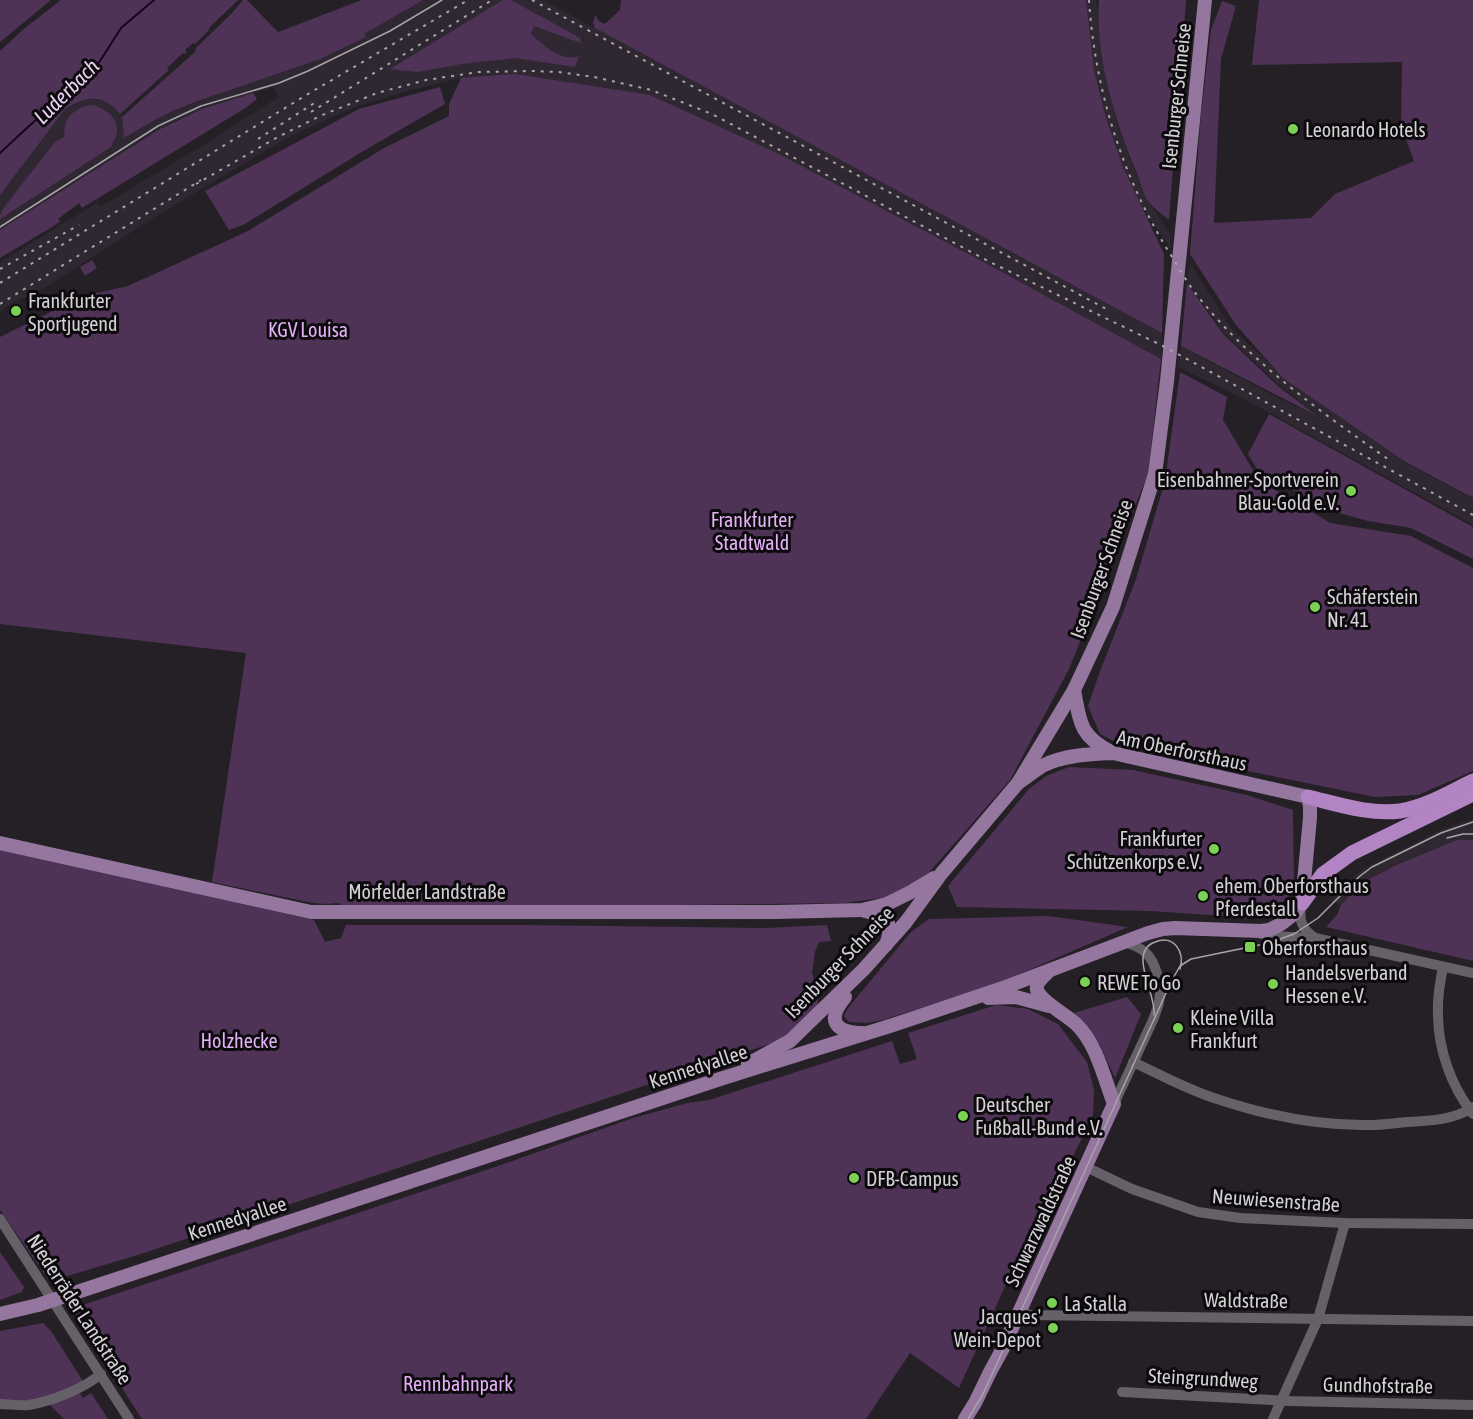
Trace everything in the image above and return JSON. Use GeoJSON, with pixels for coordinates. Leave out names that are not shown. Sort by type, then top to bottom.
{"type":"FeatureCollection","features":[{"type":"Feature","properties":{"kind":"highway"},"geometry":{"type":"LineString","coordinates":[[1308,797],[1371,811],[1400,811],[1427,804],[1473,781]]}},
{"type":"Feature","properties":{"kind":"highway"},"geometry":{"type":"LineString","coordinates":[[1302,904],[1323,874],[1352,853],[1473,794]]}},
{"type":"Feature","properties":{"kind":"main road","name":"Isenburger Schneise"},"geometry":{"type":"LineString","coordinates":[[720,1079],[790,1041],[870,963],[906,922],[941,874],[1018,783],[1074,690],[1113,607],[1155,474],[1167,381],[1205,0]]}},
{"type":"Feature","properties":{"kind":"main road"},"geometry":{"type":"LineString","coordinates":[[1074,690],[1080,722],[1086,735],[1096,744],[1113,753]]}},
{"type":"Feature","properties":{"kind":"main road","name":"Am Oberforsthaus"},"geometry":{"type":"LineString","coordinates":[[1018,783],[1042,766],[1064,757],[1113,753],[1308,797]]}},
{"type":"Feature","properties":{"kind":"main road"},"geometry":{"type":"LineString","coordinates":[[1302,904],[1310,818],[1308,797]]}},
{"type":"Feature","properties":{"kind":"main road","name":"Mörfelder Landstraße"},"geometry":{"type":"LineString","coordinates":[[0,843],[311,912],[862,910],[890,903],[941,874]]}},
{"type":"Feature","properties":{"kind":"main road","name":"Kennedyallee"},"geometry":{"type":"LineString","coordinates":[[0,1314],[38,1305],[720,1079],[982,995],[1148,933],[1168,928],[1269,930],[1290,917],[1302,904]]}},
{"type":"Feature","properties":{"kind":"main road"},"geometry":{"type":"LineString","coordinates":[[862,910],[880,915],[886,921],[889,932],[886,945]]}},
{"type":"Feature","properties":{"kind":"main road"},"geometry":{"type":"LineString","coordinates":[[867,1033],[850,1033],[842,1030],[836,1023],[834,1013],[836,1007],[870,963]]}},
{"type":"Feature","properties":{"kind":"main road"},"geometry":{"type":"LineString","coordinates":[[1051,970],[1039,981],[1037,989],[1056,1009],[1075,1022],[1090,1041],[1114,1104]]}},
{"type":"Feature","properties":{"kind":"main road"},"geometry":{"type":"LineString","coordinates":[[960,1001],[967,1003],[987,998],[1016,997],[1056,1009]]}},
{"type":"Feature","properties":{"kind":"main road","name":"Schwarzwaldstraße"},"geometry":{"type":"LineString","coordinates":[[965,1419],[974,1406],[1019,1313],[1114,1104]]}},
{"type":"Feature","properties":{"kind":"street"},"geometry":{"type":"LineString","coordinates":[[1302,904],[1300,917],[1302,925],[1315,938]]}},
{"type":"Feature","properties":{"kind":"street"},"geometry":{"type":"LineString","coordinates":[[1255,931],[1268,936],[1315,938],[1473,973]]}},
{"type":"Feature","properties":{"kind":"street","name":"Schwarzwaldstraße"},"geometry":{"type":"LineString","coordinates":[[1114,1104],[1157,1011],[1160,993],[1154,965],[1149,956],[1124,942]]}},
{"type":"Feature","properties":{"kind":"street"},"geometry":{"type":"LineString","coordinates":[[1133,1062],[1185,1087],[1217,1099],[1263,1112],[1301,1119],[1340,1125],[1371,1125],[1422,1121],[1456,1115],[1472,1110],[1450,1073],[1441,1046],[1438,1014],[1443,967]]}},
{"type":"Feature","properties":{"kind":"street","name":"Neuwiesenstraße"},"geometry":{"type":"LineString","coordinates":[[1086,1167],[1132,1189],[1198,1212],[1240,1218],[1346,1223],[1473,1224]]}},
{"type":"Feature","properties":{"kind":"street","name":"Niederräder Landstraße"},"geometry":{"type":"LineString","coordinates":[[0,1220],[129,1419]]}},
{"type":"Feature","properties":{"kind":"street"},"geometry":{"type":"LineString","coordinates":[[1273,1419],[1317,1319],[1346,1223]]}},
{"type":"Feature","properties":{"kind":"street","name":"Waldstraße"},"geometry":{"type":"LineString","coordinates":[[1019,1313],[1473,1321]]}},
{"type":"Feature","properties":{"kind":"street"},"geometry":{"type":"LineString","coordinates":[[0,1404],[28,1405],[62,1396],[101,1374]]}},
{"type":"Feature","properties":{"kind":"street","name":"Steingrundweg"},"geometry":{"type":"LineString","coordinates":[[1122,1392],[1282,1400]]}},
{"type":"Feature","properties":{"kind":"street","name":"Gundhofstraße"},"geometry":{"type":"LineString","coordinates":[[1282,1400],[1473,1405]]}},
{"type":"Feature","properties":{"kind":"shaded area"},"geometry":{"type":"Polygon","coordinates":[[[422,0],[543,0],[1162,333],[1161,359],[777,153],[650,95],[461,78],[357,106],[287,138],[163,212],[35,294],[15,301],[0,312],[0,262],[97,203],[100,207],[279,97],[273,87],[216,104],[174,121],[0,230],[0,195],[65,109],[87,99],[106,101],[122,117],[124,138],[175,110],[288,69],[364,34],[422,0]]]}},
{"type":"Feature","properties":{"kind":"shaded area"},"geometry":{"type":"Polygon","coordinates":[[[1086,0],[1096,0],[1105,69],[1115,116],[1148,201],[1170,234],[1171,249],[1143,209],[1123,167],[1106,118],[1094,70],[1086,0]]]}},
{"type":"Feature","properties":{"kind":"shaded area"},"geometry":{"type":"Polygon","coordinates":[[[1190,263],[1231,328],[1286,379],[1404,462],[1473,499],[1473,525],[1248,401],[1178,367],[1181,346],[1278,398],[1322,418],[1280,386],[1224,333],[1187,281],[1190,263]]]}},
{"type":"Feature","properties":{"kind":"shaded area"},"geometry":{"type":"Polygon","coordinates":[[[1473,819],[1473,840],[1457,840],[1378,874],[1356,889],[1341,905],[1330,901],[1357,874],[1374,863],[1445,828],[1473,819]]]}},
{"type":"Feature","properties":{"kind":"green space"},"geometry":{"type":"Polygon","coordinates":[[[0,0],[51,0],[0,42],[0,0]]]}},
{"type":"Feature","properties":{"kind":"green space"},"geometry":{"type":"Polygon","coordinates":[[[61,0],[238,0],[195,44],[193,43],[185,50],[187,52],[167,68],[169,70],[120,114],[112,106],[99,99],[89,99],[65,109],[0,195],[0,51],[61,0]]]}},
{"type":"Feature","properties":{"kind":"green space"},"geometry":{"type":"Polygon","coordinates":[[[243,0],[247,0],[278,32],[362,0],[423,0],[364,34],[366,37],[320,59],[175,110],[124,138],[122,117],[196,51],[195,49],[243,0]]]}},
{"type":"Feature","properties":{"kind":"green space"},"geometry":{"type":"Polygon","coordinates":[[[503,0],[511,0],[580,38],[581,43],[534,26],[531,34],[547,48],[560,55],[573,58],[579,56],[575,67],[516,58],[461,64],[418,72],[390,69],[503,0]]]}},
{"type":"Feature","properties":{"kind":"green space"},"geometry":{"type":"Polygon","coordinates":[[[621,0],[1086,0],[1094,70],[1106,118],[1123,167],[1164,254],[1162,333],[595,28],[593,23],[595,15],[605,24],[620,10],[621,0]]]}},
{"type":"Feature","properties":{"kind":"green space"},"geometry":{"type":"Polygon","coordinates":[[[1099,0],[1186,0],[1169,220],[1146,198],[1114,110],[1100,43],[1099,0]]]}},
{"type":"Feature","properties":{"kind":"green space"},"geometry":{"type":"Polygon","coordinates":[[[1259,0],[1473,0],[1473,498],[1404,461],[1283,378],[1236,325],[1190,254],[1201,114],[1211,30],[1222,1],[1236,6],[1221,59],[1214,223],[1311,218],[1335,194],[1414,161],[1401,125],[1402,62],[1252,65],[1259,0]]]}},
{"type":"Feature","properties":{"kind":"green space","name":"Frankfurter Stadtwald"},"geometry":{"type":"Polygon","coordinates":[[[515,74],[650,95],[777,153],[1161,359],[1148,474],[1069,669],[1010,780],[926,876],[889,897],[844,903],[343,907],[338,903],[313,903],[212,882],[246,653],[0,624],[0,337],[87,294],[128,286],[246,232],[384,148],[449,116],[449,104],[461,78],[515,74]]]}},
{"type":"Feature","properties":{"kind":"green space"},"geometry":{"type":"Polygon","coordinates":[[[440,87],[445,104],[243,225],[229,230],[205,191],[359,109],[440,87]]]}},
{"type":"Feature","properties":{"kind":"green space"},"geometry":{"type":"Polygon","coordinates":[[[253,93],[257,99],[247,107],[82,208],[79,203],[58,219],[60,221],[57,224],[0,258],[0,230],[160,129],[202,109],[253,93]]]}},
{"type":"Feature","properties":{"kind":"green space"},"geometry":{"type":"Polygon","coordinates":[[[91,105],[105,110],[113,117],[117,132],[111,147],[0,219],[5,206],[55,142],[64,137],[65,124],[70,115],[91,105]]]}},
{"type":"Feature","properties":{"kind":"green space"},"geometry":{"type":"Polygon","coordinates":[[[92,260],[97,268],[85,276],[80,267],[92,260]]]}},
{"type":"Feature","properties":{"kind":"green space"},"geometry":{"type":"Polygon","coordinates":[[[1187,283],[1223,334],[1279,387],[1319,417],[1181,346],[1187,283]]]}},
{"type":"Feature","properties":{"kind":"green space"},"geometry":{"type":"Polygon","coordinates":[[[1180,372],[1227,397],[1223,420],[1259,480],[1330,523],[1411,536],[1473,568],[1473,771],[1418,795],[1375,797],[1121,745],[1100,734],[1088,706],[1136,579],[1165,481],[1180,372]]]}},
{"type":"Feature","properties":{"kind":"green space","name":"Eisenbahner-Sportverein Blau-Gold e.V."},"geometry":{"type":"Polygon","coordinates":[[[1269,414],[1473,527],[1473,559],[1411,528],[1368,521],[1332,511],[1258,471],[1248,454],[1269,414]]]}},
{"type":"Feature","properties":{"kind":"green space"},"geometry":{"type":"Polygon","coordinates":[[[1069,767],[1133,770],[1247,795],[1293,810],[1294,891],[1271,914],[1247,919],[1150,911],[957,907],[948,886],[1029,789],[1046,776],[1069,767]]]}},
{"type":"Feature","properties":{"kind":"green space"},"geometry":{"type":"Polygon","coordinates":[[[1457,840],[1473,840],[1473,961],[1326,927],[1337,915],[1341,905],[1367,880],[1457,840]]]}},
{"type":"Feature","properties":{"kind":"green space","name":"Holzhecke"},"geometry":{"type":"Polygon","coordinates":[[[0,850],[314,920],[325,942],[341,938],[346,925],[767,928],[827,925],[831,941],[819,942],[815,952],[812,973],[818,988],[818,1006],[787,1038],[141,1254],[54,1280],[48,1279],[0,1210],[0,850]]]}},
{"type":"Feature","properties":{"kind":"green space"},"geometry":{"type":"Polygon","coordinates":[[[1048,916],[1128,927],[1001,982],[883,1020],[867,1023],[849,1022],[844,1016],[848,1008],[911,932],[929,919],[1048,916]]]}},
{"type":"Feature","properties":{"kind":"green space"},"geometry":{"type":"Polygon","coordinates":[[[1127,997],[1141,1014],[1115,1078],[1100,1045],[1074,1013],[1127,997]]]}},
{"type":"Feature","properties":{"kind":"green space","name":"Rennbahnpark"},"geometry":{"type":"Polygon","coordinates":[[[996,1005],[1028,1009],[1058,1024],[1087,1062],[1094,1090],[1093,1115],[1047,1210],[1041,1207],[959,1388],[910,1353],[866,1419],[142,1419],[74,1311],[77,1307],[498,1166],[633,1118],[687,1103],[709,1100],[892,1041],[900,1064],[917,1059],[908,1033],[996,1005]]]}},
{"type":"Feature","properties":{"kind":"green space"},"geometry":{"type":"Polygon","coordinates":[[[0,1252],[24,1287],[22,1292],[0,1300],[0,1252]]]}},
{"type":"Feature","properties":{"kind":"green space"},"geometry":{"type":"Polygon","coordinates":[[[43,1323],[51,1331],[83,1381],[75,1386],[83,1398],[91,1393],[108,1419],[64,1419],[44,1399],[0,1403],[0,1331],[43,1323]]]}},
{"type":"Feature","properties":{"kind":"waterway","name":"Luderbach"},"geometry":{"type":"LineString","coordinates":[[0,153],[85,78],[100,61],[121,28],[154,0]]}},
{"type":"Feature","properties":{"kind":"tram line"},"geometry":{"type":"LineString","coordinates":[[0,227],[158,126],[201,106],[279,83],[308,71],[390,31],[442,0]]}},
{"type":"Feature","properties":{"kind":"tram line"},"geometry":{"type":"LineString","coordinates":[[968,1419],[983,1394],[1180,966],[1191,959],[1269,943],[1294,934],[1318,918],[1372,867],[1441,833],[1473,822]]}},
{"type":"Feature","properties":{"kind":"tram line"},"geometry":{"type":"LineString","coordinates":[[1447,838],[1473,834]]}},
{"type":"Feature","properties":{"kind":"tram line"},"geometry":{"type":"LineString","coordinates":[[1154,1015],[1143,964],[1143,955],[1147,947],[1162,940],[1173,943],[1181,956],[1180,969]]}},
{"type":"Feature","properties":{"kind":"railway"},"geometry":{"type":"LineString","coordinates":[[0,283],[303,97],[468,0]]}},
{"type":"Feature","properties":{"kind":"railway"},"geometry":{"type":"LineString","coordinates":[[311,112],[492,0]]}},
{"type":"Feature","properties":{"kind":"railway"},"geometry":{"type":"LineString","coordinates":[[532,0],[1110,311]]}},
{"type":"Feature","properties":{"kind":"railway"},"geometry":{"type":"LineString","coordinates":[[1089,0],[1098,69],[1115,136],[1140,200],[1185,278],[1201,300],[1247,350],[1293,390],[1392,462]]}},
{"type":"Feature","properties":{"kind":"railway"},"geometry":{"type":"LineString","coordinates":[[196,184],[276,138],[320,116],[377,93],[426,80],[479,72],[559,72],[594,77],[651,90],[712,114],[992,263],[1163,346],[1473,515]]}},
{"type":"Feature","properties":{"kind":"railway"},"geometry":{"type":"LineString","coordinates":[[258,139],[316,102]]}},
{"type":"Feature","properties":{"kind":"railway"},"geometry":{"type":"LineString","coordinates":[[0,304],[201,180]]}},
{"type":"Feature","properties":{"kind":"railway"},"geometry":{"type":"LineString","coordinates":[[0,269],[79,225]]}},
{"type":"Feature","properties":{"kind":"place","name":"Leonardo Hotels"},"geometry":{"type":"Point","coordinates":[1293,129]}},
{"type":"Feature","properties":{"kind":"place","name":"Frankfurter Sportjugend"},"geometry":{"type":"Point","coordinates":[16,311]}},
{"type":"Feature","properties":{"kind":"place","name":"Eisenbahner-Sportverein Blau-Gold e.V."},"geometry":{"type":"Point","coordinates":[1351,491]}},
{"type":"Feature","properties":{"kind":"place","name":"Schäferstein Nr. 41"},"geometry":{"type":"Point","coordinates":[1315,607]}},
{"type":"Feature","properties":{"kind":"place","name":"Frankfurter Schützenkorps e.V."},"geometry":{"type":"Point","coordinates":[1214,849]}},
{"type":"Feature","properties":{"kind":"place","name":"ehem. Oberforsthaus Pferdestall"},"geometry":{"type":"Point","coordinates":[1203,896]}},
{"type":"Feature","properties":{"kind":"place","name":"Oberforsthaus"},"geometry":{"type":"Point","coordinates":[1250,947]}},
{"type":"Feature","properties":{"kind":"place","name":"REWE To Go"},"geometry":{"type":"Point","coordinates":[1085,982]}},
{"type":"Feature","properties":{"kind":"place","name":"Handelsverband Hessen e.V."},"geometry":{"type":"Point","coordinates":[1273,984]}},
{"type":"Feature","properties":{"kind":"place","name":"Kleine Villa Frankfurt"},"geometry":{"type":"Point","coordinates":[1178,1028]}},
{"type":"Feature","properties":{"kind":"place","name":"Deutscher Fußball-Bund e.V."},"geometry":{"type":"Point","coordinates":[963,1116]}},
{"type":"Feature","properties":{"kind":"place","name":"DFB-Campus"},"geometry":{"type":"Point","coordinates":[854,1178]}},
{"type":"Feature","properties":{"kind":"place","name":"La Stalla"},"geometry":{"type":"Point","coordinates":[1052,1303]}},
{"type":"Feature","properties":{"kind":"place","name":"Jacques' Wein-Depot"},"geometry":{"type":"Point","coordinates":[1053,1328]}},
{"type":"Feature","properties":{"kind":"park label","name":"KGV Louisa"},"geometry":{"type":"Point","coordinates":[308,329]}}]}
